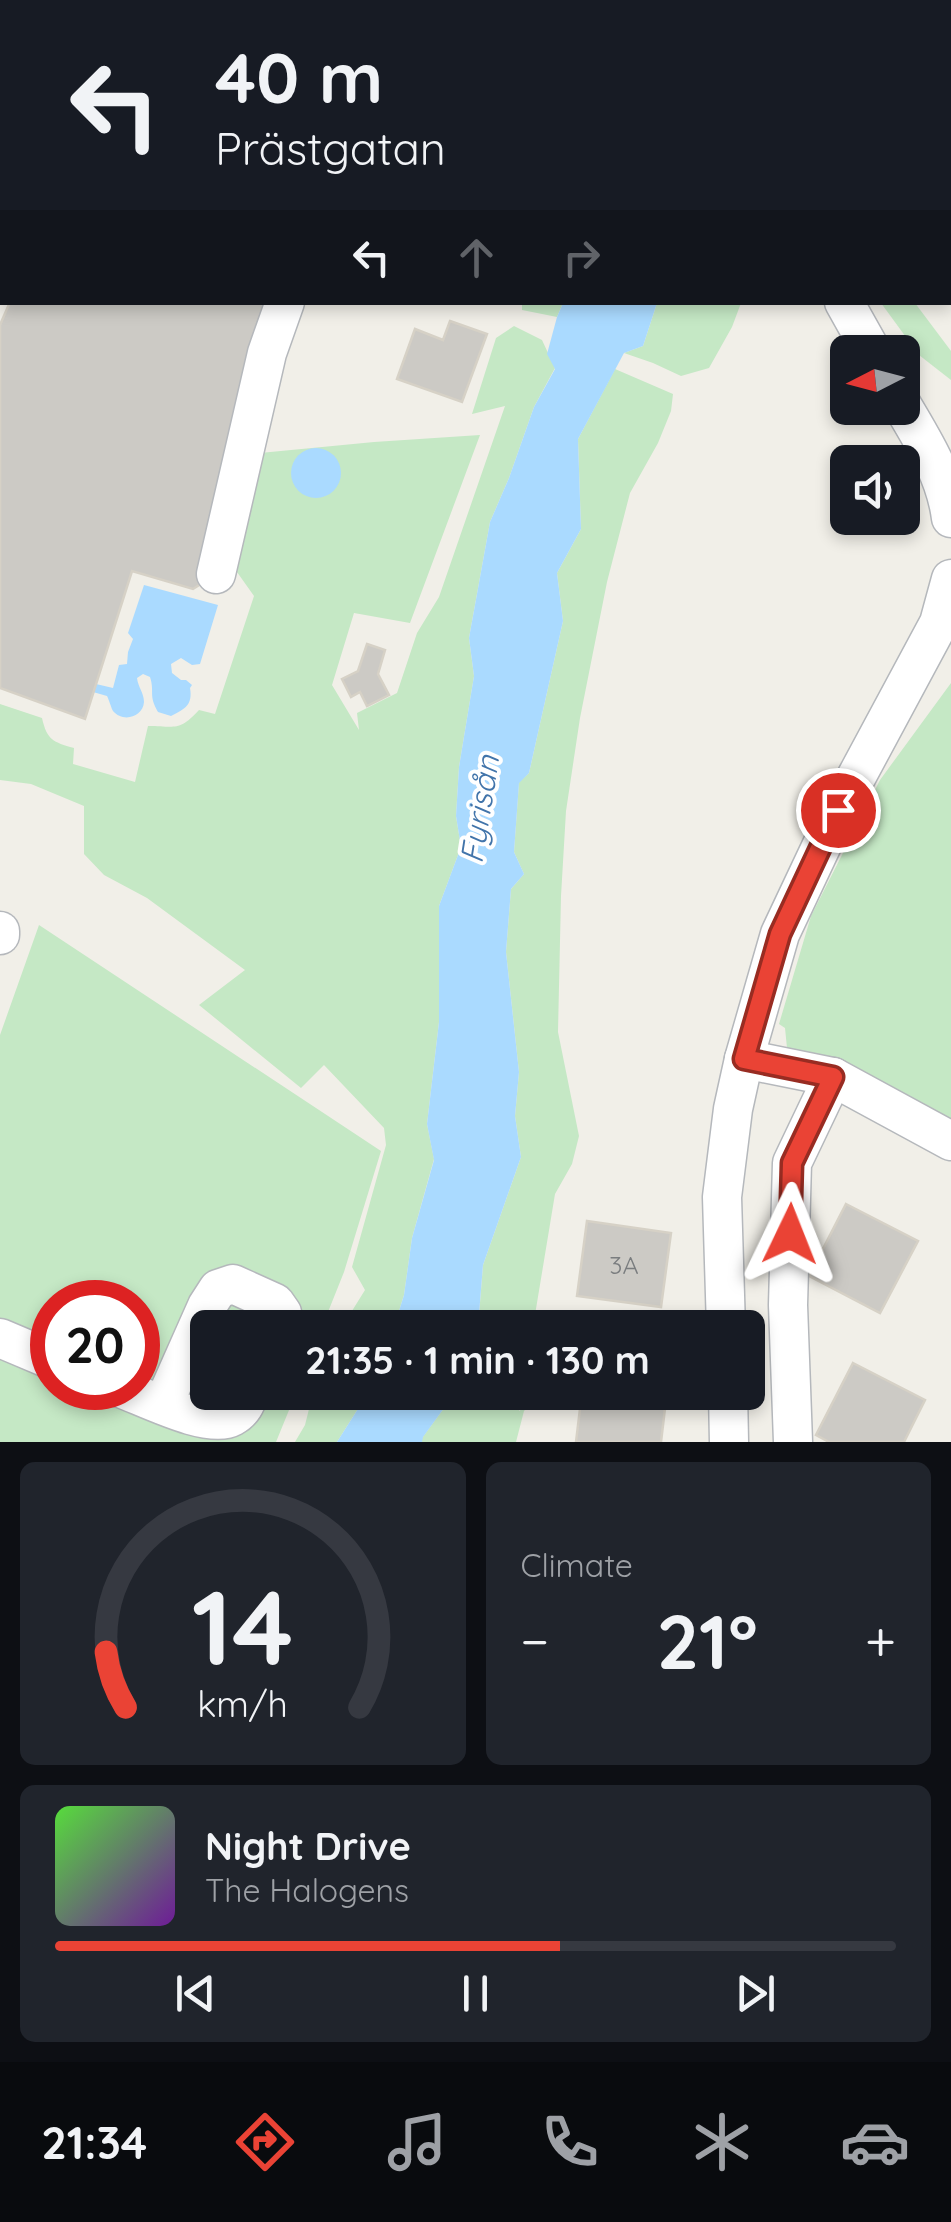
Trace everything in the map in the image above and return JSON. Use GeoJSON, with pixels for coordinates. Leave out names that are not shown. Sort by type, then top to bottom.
{"type":"FeatureCollection","features":[{"type":"Feature","properties":{"kind":"street"},"geometry":{"type":"LineString","coordinates":[[216,574],[267,353],[285,305]]}},
{"type":"Feature","properties":{"kind":"street"},"geometry":{"type":"LineString","coordinates":[[846,305],[862,335]]}},
{"type":"Feature","properties":{"kind":"street"},"geometry":{"type":"LineString","coordinates":[[914,425],[931,454],[950,510]]}},
{"type":"Feature","properties":{"kind":"street"},"geometry":{"type":"LineString","coordinates":[[725,1310],[722,1196],[733,1109],[780,934],[838,810],[939,623],[951,579]]}},
{"type":"Feature","properties":{"kind":"street"},"geometry":{"type":"LineString","coordinates":[[744,1059],[833,1077],[885,1118],[950,1154]]}},
{"type":"Feature","properties":{"kind":"street"},"geometry":{"type":"LineString","coordinates":[[794,1442],[788,1305],[792,1163],[833,1077]]}},
{"type":"Feature","properties":{"kind":"street"},"geometry":{"type":"LineString","coordinates":[[206,1310],[218,1290],[233,1284],[275,1303],[280,1310]]}},
{"type":"Feature","properties":{"kind":"street"},"geometry":{"type":"LineString","coordinates":[[0,1338],[30,1351]]}},
{"type":"Feature","properties":{"kind":"street"},"geometry":{"type":"LineString","coordinates":[[163,1405],[190,1346]]}},
{"type":"Feature","properties":{"kind":"street"},"geometry":{"type":"LineString","coordinates":[[160,1404],[214,1421],[229,1419],[242,1410]]}},
{"type":"Feature","properties":{"kind":"street"},"geometry":{"type":"LineString","coordinates":[[728,1410],[729,1442]]}},
{"type":"Feature","properties":{"kind":"green space"},"geometry":{"type":"Polygon","coordinates":[[[522,305],[562,305],[557,317],[522,310],[522,305]]]}},
{"type":"Feature","properties":{"kind":"green space"},"geometry":{"type":"Polygon","coordinates":[[[656,305],[740,305],[709,368],[681,376],[624,353],[643,346],[656,305]]]}},
{"type":"Feature","properties":{"kind":"green space"},"geometry":{"type":"Polygon","coordinates":[[[882,305],[916,305],[951,351],[951,380],[920,356],[920,335],[904,335],[882,305]]]}},
{"type":"Feature","properties":{"kind":"green space"},"geometry":{"type":"Polygon","coordinates":[[[514,326],[542,340],[555,368],[534,407],[490,522],[469,638],[474,676],[459,767],[456,816],[461,847],[439,906],[439,1022],[427,1124],[434,1159],[412,1238],[399,1310],[353,1310],[365,1290],[352,1267],[386,1145],[384,1128],[324,1065],[301,1088],[199,1005],[245,970],[147,898],[104,875],[84,854],[84,806],[31,784],[0,780],[0,704],[42,718],[52,739],[74,748],[73,764],[135,782],[148,726],[181,725],[199,710],[215,714],[254,596],[232,565],[260,453],[480,435],[410,623],[354,613],[332,685],[359,730],[357,713],[397,693],[417,633],[439,597],[505,406],[472,414],[496,338],[514,326]]]}},
{"type":"Feature","properties":{"kind":"green space"},"geometry":{"type":"Polygon","coordinates":[[[615,369],[673,394],[671,411],[658,443],[630,493],[607,582],[566,811],[558,1032],[579,1136],[572,1164],[555,1194],[536,1310],[479,1310],[483,1265],[521,1157],[515,1116],[519,1072],[506,952],[511,889],[524,874],[514,852],[519,782],[529,773],[563,621],[557,573],[581,529],[578,439],[615,369]]]}},
{"type":"Feature","properties":{"kind":"green space"},"geometry":{"type":"Polygon","coordinates":[[[951,683],[951,1127],[821,1058],[787,1048],[785,1028],[779,1024],[811,916],[880,780],[951,683]]]}},
{"type":"Feature","properties":{"kind":"green space"},"geometry":{"type":"Polygon","coordinates":[[[39,925],[381,1151],[329,1310],[190,1310],[190,1410],[289,1410],[276,1442],[0,1442],[0,1035],[39,925]]]}},
{"type":"Feature","properties":{"kind":"green space"},"geometry":{"type":"Polygon","coordinates":[[[309,1410],[357,1410],[337,1442],[295,1442],[309,1410]]]}},
{"type":"Feature","properties":{"kind":"green space"},"geometry":{"type":"Polygon","coordinates":[[[443,1410],[525,1410],[516,1442],[422,1442],[443,1410]]]}},
{"type":"Feature","properties":{"kind":"water","name":"Fyrisån"},"geometry":{"type":"Polygon","coordinates":[[[562,305],[656,305],[643,346],[624,353],[578,439],[581,529],[557,573],[563,621],[529,773],[519,783],[514,852],[524,874],[511,889],[506,952],[519,1072],[515,1116],[521,1157],[483,1265],[479,1310],[399,1310],[412,1238],[434,1160],[427,1124],[439,1022],[439,906],[461,847],[456,816],[459,767],[474,676],[469,638],[490,522],[534,407],[555,369],[547,354],[562,305]]]}},
{"type":"Feature","properties":{"kind":"water"},"geometry":{"type":"Polygon","coordinates":[[[316,448],[334,455],[341,473],[334,491],[316,498],[298,491],[291,473],[298,455],[316,448]]]}},
{"type":"Feature","properties":{"kind":"water"},"geometry":{"type":"Polygon","coordinates":[[[144,585],[218,605],[200,664],[192,665],[181,658],[171,664],[172,673],[192,685],[187,706],[171,716],[158,712],[150,677],[143,674],[137,678],[143,707],[132,717],[122,717],[112,710],[107,696],[93,692],[96,684],[113,688],[119,665],[127,664],[133,639],[128,633],[144,585]]]}},
{"type":"Feature","properties":{"kind":"water"},"geometry":{"type":"Polygon","coordinates":[[[357,1410],[443,1410],[422,1442],[337,1442],[357,1410]]]}},
{"type":"Feature","properties":{"kind":"building"},"geometry":{"type":"Polygon","coordinates":[[[9,305],[276,305],[204,582],[193,589],[132,571],[85,719],[0,688],[0,325],[9,305]]]}},
{"type":"Feature","properties":{"kind":"building"},"geometry":{"type":"Polygon","coordinates":[[[450,321],[487,334],[462,402],[397,379],[415,329],[443,340],[450,321]]]}},
{"type":"Feature","properties":{"kind":"building"},"geometry":{"type":"Polygon","coordinates":[[[367,644],[385,650],[378,674],[389,695],[367,706],[360,692],[351,697],[342,679],[358,671],[367,644]]]}},
{"type":"Feature","properties":{"kind":"building"},"geometry":{"type":"Polygon","coordinates":[[[846,1204],[918,1241],[880,1313],[809,1276],[846,1204]]]}},
{"type":"Feature","properties":{"kind":"building"},"geometry":{"type":"Polygon","coordinates":[[[587,1221],[671,1233],[661,1307],[577,1296],[587,1221]]]}},
{"type":"Feature","properties":{"kind":"building"},"geometry":{"type":"Polygon","coordinates":[[[853,1363],[925,1400],[904,1442],[829,1442],[816,1435],[853,1363]]]}},
{"type":"Feature","properties":{"kind":"building"},"geometry":{"type":"Polygon","coordinates":[[[580,1410],[665,1410],[661,1442],[576,1442],[580,1410]]]}},
{"type":"Feature","properties":{"kind":"route"},"geometry":{"type":"LineString","coordinates":[[790,1234],[792,1163],[833,1077],[744,1059],[780,934],[838,810]]}}]}
